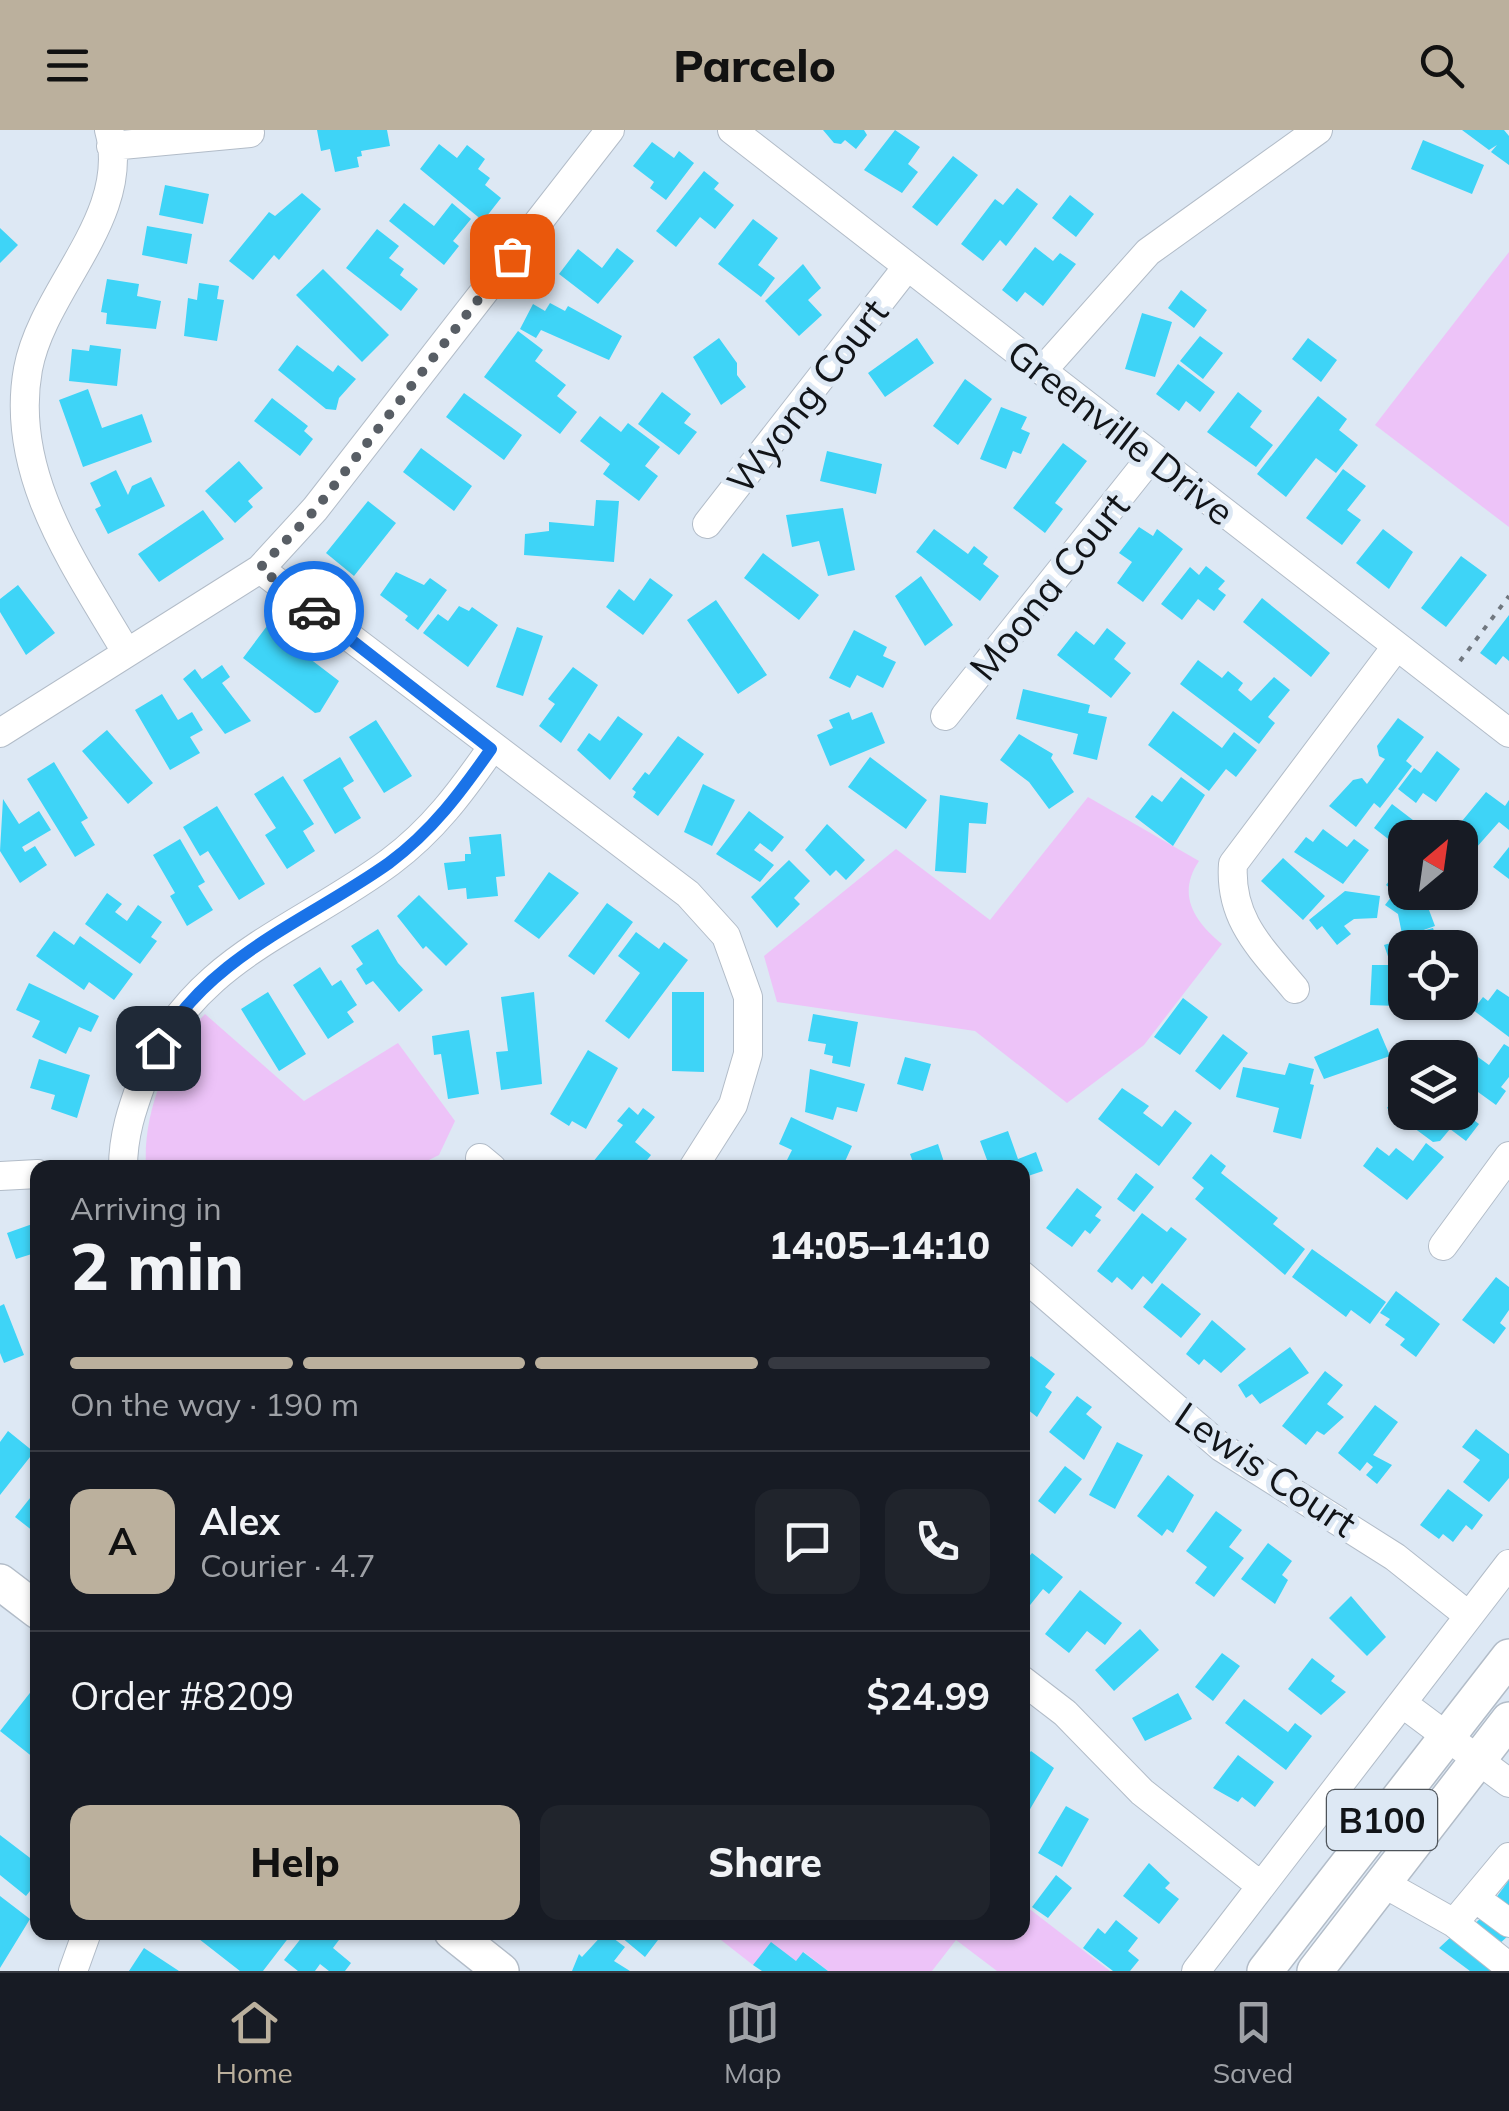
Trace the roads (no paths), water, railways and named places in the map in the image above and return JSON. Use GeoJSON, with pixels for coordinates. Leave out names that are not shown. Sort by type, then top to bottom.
{"type":"FeatureCollection","features":[{"type":"Feature","properties":{"kind":"main road"},"geometry":{"type":"LineString","coordinates":[[0,1582],[30,1605]]}},
{"type":"Feature","properties":{"kind":"main road","name":"B100"},"geometry":{"type":"LineString","coordinates":[[1265,1971],[1509,1657]]}},
{"type":"Feature","properties":{"kind":"main road","name":"B100"},"geometry":{"type":"LineString","coordinates":[[1315,1971],[1509,1720]]}},
{"type":"Feature","properties":{"kind":"street"},"geometry":{"type":"LineString","coordinates":[[0,732],[260,568],[316,509],[610,130]]}},
{"type":"Feature","properties":{"kind":"street","name":"Greenville Drive"},"geometry":{"type":"LineString","coordinates":[[732,130],[1509,733]]}},
{"type":"Feature","properties":{"kind":"street"},"geometry":{"type":"LineString","coordinates":[[1042,370],[1148,252],[1318,130]]}},
{"type":"Feature","properties":{"kind":"street"},"geometry":{"type":"LineString","coordinates":[[125,650],[53,526],[13,420],[38,335],[105,204],[112,173],[110,138],[250,133]]}},
{"type":"Feature","properties":{"kind":"street","name":"Wyong Court"},"geometry":{"type":"LineString","coordinates":[[706,524],[907,268]]}},
{"type":"Feature","properties":{"kind":"street","name":"Moona Court"},"geometry":{"type":"LineString","coordinates":[[945,716],[1152,456]]}},
{"type":"Feature","properties":{"kind":"street"},"geometry":{"type":"LineString","coordinates":[[260,568],[491,749],[688,894],[726,936],[748,997],[748,1054],[733,1105],[698,1160]]}},
{"type":"Feature","properties":{"kind":"street"},"geometry":{"type":"LineString","coordinates":[[1295,989],[1244,928],[1234,907],[1233,864],[1396,647]]}},
{"type":"Feature","properties":{"kind":"street"},"geometry":{"type":"LineString","coordinates":[[123,1160],[122,1144],[142,1084],[170,1027],[195,992],[234,962],[390,862],[438,822],[491,749]]}},
{"type":"Feature","properties":{"kind":"street"},"geometry":{"type":"LineString","coordinates":[[1443,1246],[1509,1156]]}},
{"type":"Feature","properties":{"kind":"street"},"geometry":{"type":"LineString","coordinates":[[0,1176],[30,1174]]}},
{"type":"Feature","properties":{"kind":"street","name":"Lewis Court"},"geometry":{"type":"LineString","coordinates":[[1030,1282],[1221,1447],[1395,1556],[1470,1616]]}},
{"type":"Feature","properties":{"kind":"street"},"geometry":{"type":"LineString","coordinates":[[1196,1971],[1509,1564]]}},
{"type":"Feature","properties":{"kind":"street"},"geometry":{"type":"LineString","coordinates":[[1030,1686],[1064,1712],[1142,1792],[1262,1886]]}},
{"type":"Feature","properties":{"kind":"street"},"geometry":{"type":"LineString","coordinates":[[1402,1704],[1509,1783]]}},
{"type":"Feature","properties":{"kind":"street"},"geometry":{"type":"LineString","coordinates":[[1383,1883],[1490,1883],[1509,1905]]}},
{"type":"Feature","properties":{"kind":"street"},"geometry":{"type":"LineString","coordinates":[[1490,1883],[1509,1923]]}},
{"type":"Feature","properties":{"kind":"street"},"geometry":{"type":"LineString","coordinates":[[1490,1883],[1509,1943]]}},
{"type":"Feature","properties":{"kind":"street"},"geometry":{"type":"LineString","coordinates":[[1490,1883],[1509,1967]]}},
{"type":"Feature","properties":{"kind":"street"},"geometry":{"type":"LineString","coordinates":[[74,1971],[84,1940]]}}]}
